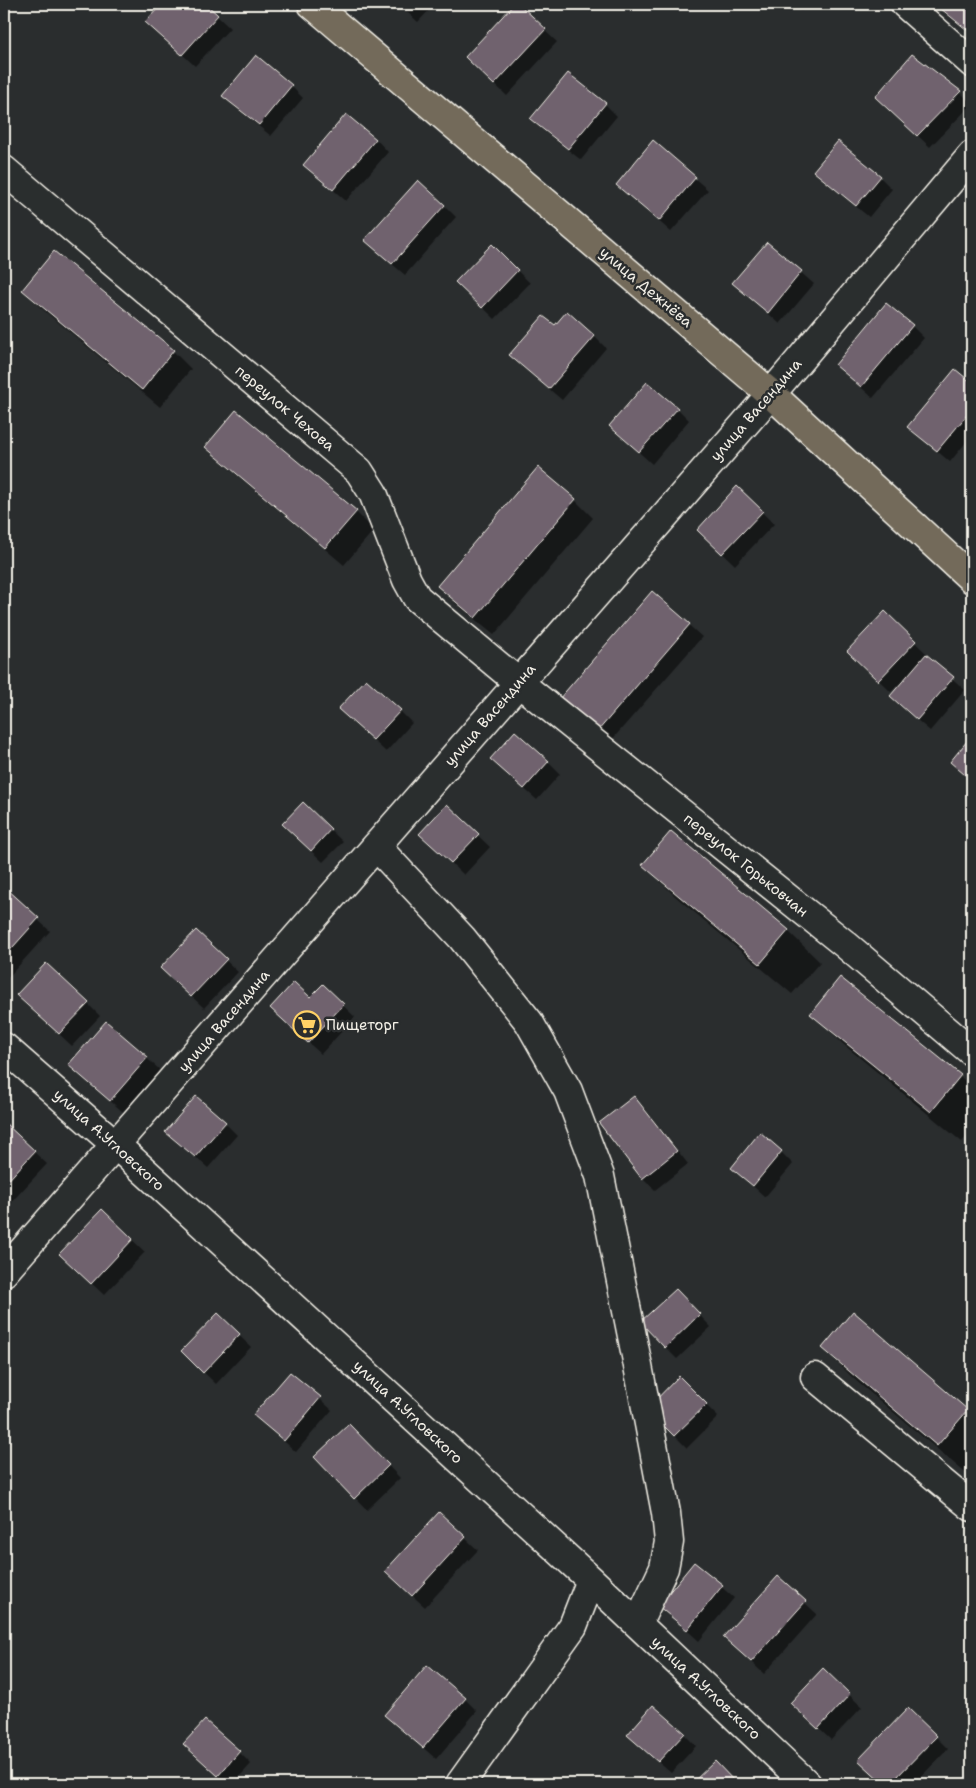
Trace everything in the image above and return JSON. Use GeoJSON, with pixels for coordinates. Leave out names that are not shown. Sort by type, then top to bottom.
{"type":"FeatureCollection","features":[{"type":"Feature","properties":{"kind":"main road","name":"улица Дежнёва"},"geometry":{"type":"LineString","coordinates":[[312,4],[771,394],[972,579]]}},
{"type":"Feature","properties":{"kind":"street"},"geometry":{"type":"LineString","coordinates":[[905,4],[972,63]]}},
{"type":"Feature","properties":{"kind":"street","name":"улица Васендина"},"geometry":{"type":"LineString","coordinates":[[4,1272],[771,394],[972,154]]}},
{"type":"Feature","properties":{"kind":"street","name":"переулок Чехова"},"geometry":{"type":"LineString","coordinates":[[4,170],[359,472],[373,493],[407,580],[417,598],[518,682]]}},
{"type":"Feature","properties":{"kind":"street","name":"переулок Горьковчан"},"geometry":{"type":"LineString","coordinates":[[518,682],[846,945],[972,1052]]}},
{"type":"Feature","properties":{"kind":"street"},"geometry":{"type":"LineString","coordinates":[[376,846],[462,938],[528,1022],[568,1091],[600,1176],[666,1513],[669,1542],[664,1568],[638,1623]]}},
{"type":"Feature","properties":{"kind":"street","name":"улица А.Угловского"},"geometry":{"type":"LineString","coordinates":[[4,1047],[116,1145],[638,1623],[807,1784]]}},
{"type":"Feature","properties":{"kind":"street"},"geometry":{"type":"LineString","coordinates":[[815,1378],[972,1507]]}},
{"type":"Feature","properties":{"kind":"street"},"geometry":{"type":"LineString","coordinates":[[460,1784],[572,1626],[591,1580]]}},
{"type":"Feature","properties":{"kind":"building"},"geometry":{"type":"Polygon","coordinates":[[[162,4],[206,4],[218,15],[182,55],[145,22],[162,4]]]}},
{"type":"Feature","properties":{"kind":"building"},"geometry":{"type":"Polygon","coordinates":[[[514,4],[519,4],[546,29],[494,85],[465,57],[514,4]]]}},
{"type":"Feature","properties":{"kind":"building"},"geometry":{"type":"Polygon","coordinates":[[[935,4],[972,4],[972,34],[935,4]]]}},
{"type":"Feature","properties":{"kind":"building"},"geometry":{"type":"Polygon","coordinates":[[[912,54],[961,91],[917,136],[875,97],[912,54]]]}},
{"type":"Feature","properties":{"kind":"building"},"geometry":{"type":"Polygon","coordinates":[[[256,55],[292,85],[259,125],[222,96],[256,55]]]}},
{"type":"Feature","properties":{"kind":"building"},"geometry":{"type":"Polygon","coordinates":[[[568,73],[606,103],[568,149],[530,119],[568,73]]]}},
{"type":"Feature","properties":{"kind":"building"},"geometry":{"type":"Polygon","coordinates":[[[346,114],[376,139],[333,190],[303,165],[346,114]]]}},
{"type":"Feature","properties":{"kind":"building"},"geometry":{"type":"Polygon","coordinates":[[[653,140],[696,177],[659,221],[616,185],[653,140]]]}},
{"type":"Feature","properties":{"kind":"building"},"geometry":{"type":"Polygon","coordinates":[[[838,141],[881,176],[856,206],[813,171],[838,141]]]}},
{"type":"Feature","properties":{"kind":"building"},"geometry":{"type":"Polygon","coordinates":[[[418,180],[445,205],[392,264],[364,240],[418,180]]]}},
{"type":"Feature","properties":{"kind":"building"},"geometry":{"type":"Polygon","coordinates":[[[767,242],[802,271],[768,313],[732,283],[767,242]]]}},
{"type":"Feature","properties":{"kind":"building"},"geometry":{"type":"Polygon","coordinates":[[[492,244],[518,270],[482,308],[455,282],[492,244]]]}},
{"type":"Feature","properties":{"kind":"building"},"geometry":{"type":"Polygon","coordinates":[[[54,251],[174,350],[142,390],[22,290],[54,251]]]}},
{"type":"Feature","properties":{"kind":"building"},"geometry":{"type":"Polygon","coordinates":[[[886,303],[913,325],[861,387],[835,365],[886,303]]]}},
{"type":"Feature","properties":{"kind":"building"},"geometry":{"type":"Polygon","coordinates":[[[567,311],[595,336],[549,389],[509,355],[543,316],[555,325],[567,311]]]}},
{"type":"Feature","properties":{"kind":"building"},"geometry":{"type":"Polygon","coordinates":[[[955,369],[972,383],[972,409],[937,451],[907,427],[955,369]]]}},
{"type":"Feature","properties":{"kind":"building"},"geometry":{"type":"Polygon","coordinates":[[[647,382],[678,408],[639,452],[609,426],[647,382]]]}},
{"type":"Feature","properties":{"kind":"building"},"geometry":{"type":"Polygon","coordinates":[[[236,410],[357,511],[325,548],[205,447],[236,410]]]}},
{"type":"Feature","properties":{"kind":"building"},"geometry":{"type":"Polygon","coordinates":[[[538,467],[576,499],[475,618],[437,586],[538,467]]]}},
{"type":"Feature","properties":{"kind":"building"},"geometry":{"type":"Polygon","coordinates":[[[737,486],[763,511],[722,554],[697,530],[737,486]]]}},
{"type":"Feature","properties":{"kind":"building"},"geometry":{"type":"Polygon","coordinates":[[[652,591],[690,624],[591,739],[553,706],[652,591]]]}},
{"type":"Feature","properties":{"kind":"building"},"geometry":{"type":"Polygon","coordinates":[[[885,611],[916,641],[878,681],[847,651],[885,611]]]}},
{"type":"Feature","properties":{"kind":"building"},"geometry":{"type":"Polygon","coordinates":[[[926,654],[954,677],[917,720],[890,696],[926,654]]]}},
{"type":"Feature","properties":{"kind":"building"},"geometry":{"type":"Polygon","coordinates":[[[366,679],[401,710],[373,740],[338,709],[366,679]]]}},
{"type":"Feature","properties":{"kind":"building"},"geometry":{"type":"Polygon","coordinates":[[[515,731],[549,761],[524,789],[490,759],[515,731]]]}},
{"type":"Feature","properties":{"kind":"building"},"geometry":{"type":"Polygon","coordinates":[[[972,735],[972,781],[950,762],[972,735]]]}},
{"type":"Feature","properties":{"kind":"building"},"geometry":{"type":"Polygon","coordinates":[[[303,802],[331,829],[311,851],[282,824],[303,802]]]}},
{"type":"Feature","properties":{"kind":"building"},"geometry":{"type":"Polygon","coordinates":[[[447,804],[479,834],[451,863],[419,834],[447,804]]]}},
{"type":"Feature","properties":{"kind":"building"},"geometry":{"type":"Polygon","coordinates":[[[671,831],[789,930],[760,964],[642,865],[671,831]]]}},
{"type":"Feature","properties":{"kind":"building"},"geometry":{"type":"Polygon","coordinates":[[[6,888],[39,918],[4,957],[4,891],[6,888]]]}},
{"type":"Feature","properties":{"kind":"building"},"geometry":{"type":"Polygon","coordinates":[[[196,930],[227,959],[191,997],[160,968],[196,930]]]}},
{"type":"Feature","properties":{"kind":"building"},"geometry":{"type":"Polygon","coordinates":[[[46,963],[89,1003],[59,1034],[16,995],[46,963]]]}},
{"type":"Feature","properties":{"kind":"building"},"geometry":{"type":"Polygon","coordinates":[[[840,977],[961,1075],[931,1112],[810,1014],[840,977]]]}},
{"type":"Feature","properties":{"kind":"building","name":"Пищеторг"},"geometry":{"type":"Polygon","coordinates":[[[294,982],[310,997],[323,984],[344,1004],[308,1043],[270,1008],[294,982]]]}},
{"type":"Feature","properties":{"kind":"building"},"geometry":{"type":"Polygon","coordinates":[[[106,1021],[148,1057],[110,1101],[68,1065],[106,1021]]]}},
{"type":"Feature","properties":{"kind":"building"},"geometry":{"type":"Polygon","coordinates":[[[196,1096],[226,1122],[195,1157],[165,1132],[196,1096]]]}},
{"type":"Feature","properties":{"kind":"building"},"geometry":{"type":"Polygon","coordinates":[[[634,1096],[677,1151],[642,1179],[599,1123],[634,1096]]]}},
{"type":"Feature","properties":{"kind":"building"},"geometry":{"type":"Polygon","coordinates":[[[4,1122],[35,1151],[4,1185],[4,1122]]]}},
{"type":"Feature","properties":{"kind":"building"},"geometry":{"type":"Polygon","coordinates":[[[760,1132],[782,1151],[753,1186],[731,1168],[760,1132]]]}},
{"type":"Feature","properties":{"kind":"building"},"geometry":{"type":"Polygon","coordinates":[[[102,1209],[133,1239],[91,1284],[59,1254],[102,1209]]]}},
{"type":"Feature","properties":{"kind":"building"},"geometry":{"type":"Polygon","coordinates":[[[676,1289],[700,1314],[665,1348],[640,1322],[676,1289]]]}},
{"type":"Feature","properties":{"kind":"building"},"geometry":{"type":"Polygon","coordinates":[[[853,1311],[968,1410],[937,1446],[822,1348],[853,1311]]]}},
{"type":"Feature","properties":{"kind":"building"},"geometry":{"type":"Polygon","coordinates":[[[218,1313],[240,1334],[203,1373],[181,1351],[218,1313]]]}},
{"type":"Feature","properties":{"kind":"building"},"geometry":{"type":"Polygon","coordinates":[[[290,1372],[321,1397],[284,1441],[253,1415],[290,1372]]]}},
{"type":"Feature","properties":{"kind":"building"},"geometry":{"type":"Polygon","coordinates":[[[679,1376],[707,1404],[674,1436],[647,1409],[679,1376]]]}},
{"type":"Feature","properties":{"kind":"building"},"geometry":{"type":"Polygon","coordinates":[[[349,1424],[389,1465],[354,1499],[314,1457],[349,1424]]]}},
{"type":"Feature","properties":{"kind":"building"},"geometry":{"type":"Polygon","coordinates":[[[439,1512],[466,1537],[412,1596],[385,1571],[439,1512]]]}},
{"type":"Feature","properties":{"kind":"building"},"geometry":{"type":"Polygon","coordinates":[[[694,1562],[723,1585],[687,1630],[658,1606],[694,1562]]]}},
{"type":"Feature","properties":{"kind":"building"},"geometry":{"type":"Polygon","coordinates":[[[778,1576],[806,1601],[751,1662],[723,1637],[778,1576]]]}},
{"type":"Feature","properties":{"kind":"building"},"geometry":{"type":"Polygon","coordinates":[[[427,1665],[466,1698],[423,1748],[384,1715],[427,1665]]]}},
{"type":"Feature","properties":{"kind":"building"},"geometry":{"type":"Polygon","coordinates":[[[823,1668],[850,1694],[818,1729],[790,1703],[823,1668]]]}},
{"type":"Feature","properties":{"kind":"building"},"geometry":{"type":"Polygon","coordinates":[[[653,1705],[685,1733],[658,1762],[627,1735],[653,1705]]]}},
{"type":"Feature","properties":{"kind":"building"},"geometry":{"type":"Polygon","coordinates":[[[908,1708],[937,1736],[890,1784],[884,1784],[858,1760],[908,1708]]]}},
{"type":"Feature","properties":{"kind":"building"},"geometry":{"type":"Polygon","coordinates":[[[205,1720],[240,1751],[218,1776],[183,1744],[205,1720]]]}},
{"type":"Feature","properties":{"kind":"building"},"geometry":{"type":"Polygon","coordinates":[[[715,1761],[737,1784],[691,1784],[715,1761]]]}},
{"type":"Feature","properties":{"kind":"place","name":"Пищеторг"},"geometry":{"type":"Point","coordinates":[307,1025]}}]}
